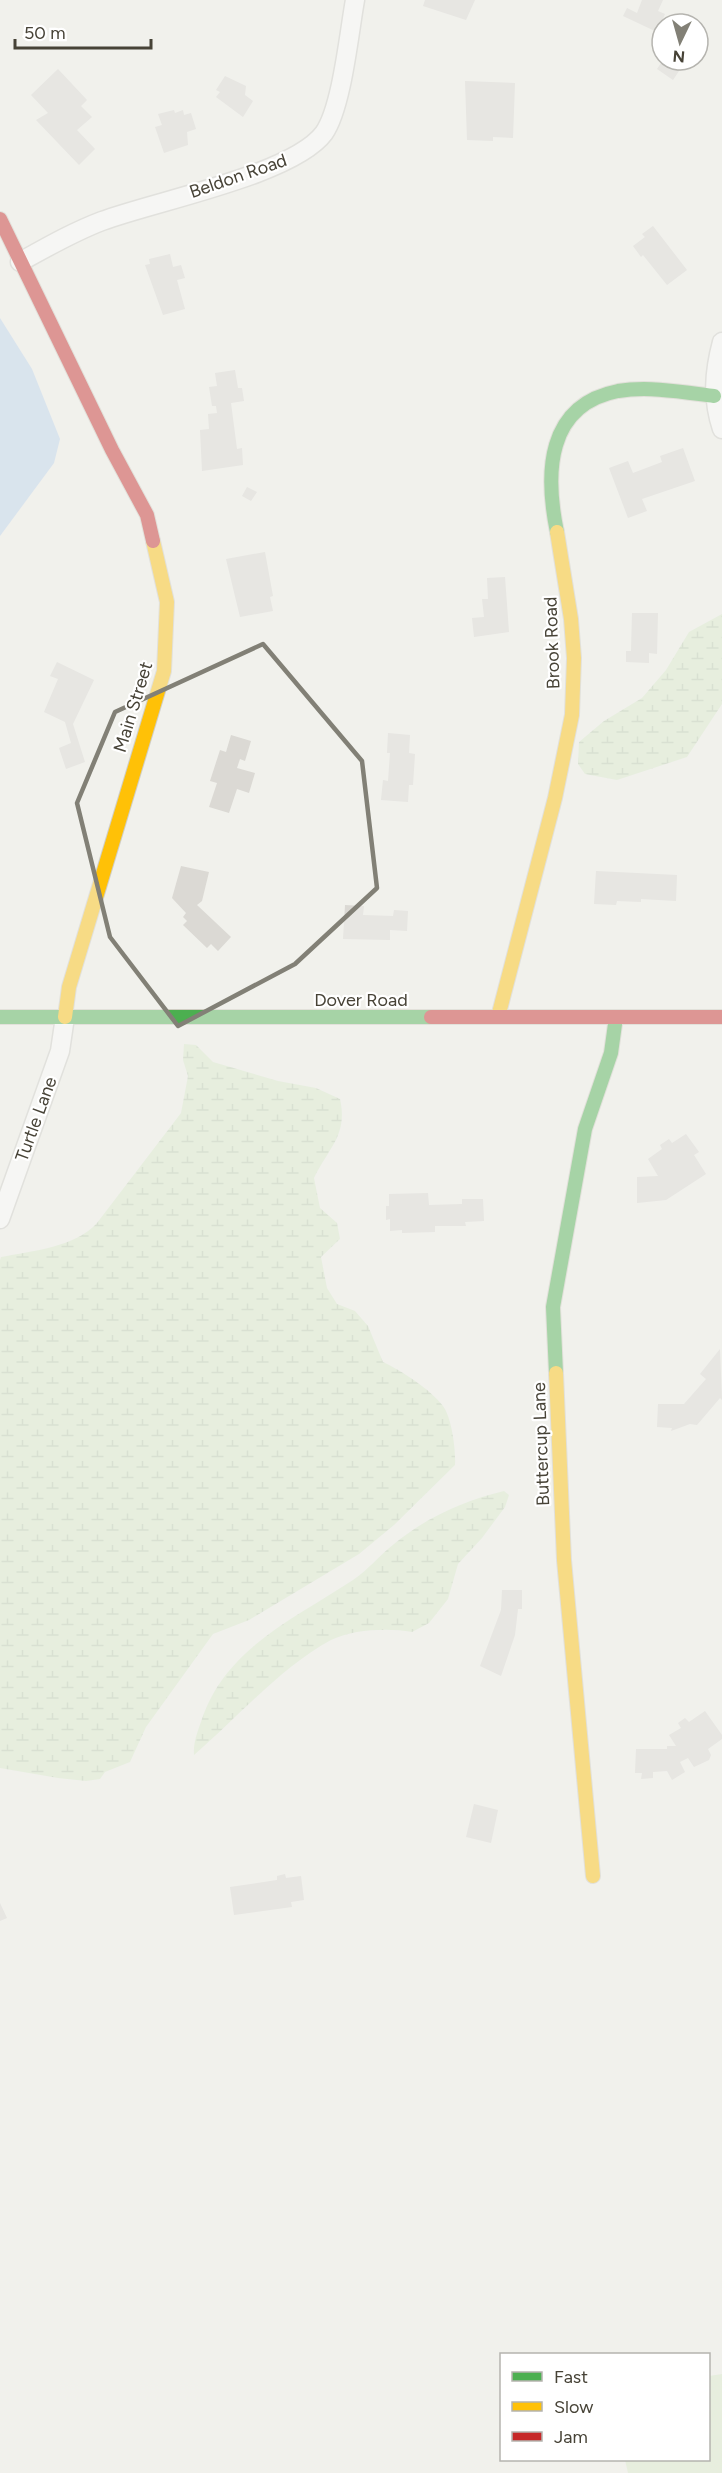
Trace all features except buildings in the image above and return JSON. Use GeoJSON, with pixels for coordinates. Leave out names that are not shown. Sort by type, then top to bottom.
{"type":"FeatureCollection","features":[{"type":"Feature","properties":{"kind":"street","name":"Beldon Road"},"geometry":{"type":"LineString","coordinates":[[20,262],[102,221],[268,169],[304,152],[318,140],[330,122],[355,0]]}},
{"type":"Feature","properties":{"kind":"street","name":"Main Street"},"geometry":{"type":"LineString","coordinates":[[0,219],[112,450],[147,515],[158,552],[166,602],[164,671],[94,911],[69,987],[65,1017]]}},
{"type":"Feature","properties":{"kind":"street"},"geometry":{"type":"LineString","coordinates":[[722,342],[715,375],[714,396],[722,429]]}},
{"type":"Feature","properties":{"kind":"street","name":"Brook Road"},"geometry":{"type":"LineString","coordinates":[[498,1017],[552,813],[570,725],[573,652],[568,582],[549,481],[553,450],[569,419],[582,406],[612,392],[638,389],[714,396]]}},
{"type":"Feature","properties":{"kind":"street","name":"Dover Road"},"geometry":{"type":"LineString","coordinates":[[0,1017],[722,1017]]}},
{"type":"Feature","properties":{"kind":"street","name":"Turtle Lane"},"geometry":{"type":"LineString","coordinates":[[0,1219],[60,1051],[65,1017]]}},
{"type":"Feature","properties":{"kind":"street","name":"Buttercup Lane"},"geometry":{"type":"LineString","coordinates":[[593,1876],[564,1560],[554,1307],[585,1129],[611,1053],[616,1017]]}},
{"type":"Feature","properties":{"kind":"highlighted area"},"geometry":{"type":"Polygon","coordinates":[[[263,644],[362,761],[377,888],[295,964],[178,1026],[110,937],[77,803],[115,712],[263,644]]]}},
{"type":"Feature","properties":{"kind":"green space"},"geometry":{"type":"Polygon","coordinates":[[[722,614],[722,704],[687,757],[617,780],[585,774],[578,764],[579,742],[604,721],[642,698],[666,670],[689,632],[722,614]]]}},
{"type":"Feature","properties":{"kind":"green space"},"geometry":{"type":"Polygon","coordinates":[[[184,1044],[196,1045],[213,1062],[278,1081],[316,1088],[340,1099],[342,1111],[339,1132],[314,1178],[320,1208],[337,1223],[340,1239],[321,1257],[327,1288],[337,1304],[355,1311],[368,1326],[383,1362],[415,1381],[443,1406],[453,1435],[455,1465],[394,1525],[359,1554],[249,1620],[213,1634],[146,1727],[130,1762],[105,1772],[100,1779],[86,1781],[0,1768],[0,1260],[1,1257],[66,1243],[78,1238],[97,1223],[181,1113],[188,1076],[183,1060],[184,1044]]]}},
{"type":"Feature","properties":{"kind":"green space"},"geometry":{"type":"Polygon","coordinates":[[[504,1491],[509,1495],[505,1507],[482,1538],[458,1564],[448,1599],[429,1623],[412,1632],[372,1630],[331,1640],[277,1678],[194,1755],[197,1732],[213,1694],[227,1673],[245,1654],[286,1622],[358,1576],[394,1544],[419,1526],[460,1505],[504,1491]]]}},
{"type":"Feature","properties":{"kind":"green space"},"geometry":{"type":"Polygon","coordinates":[[[722,2374],[722,2473],[628,2473],[625,2461],[710,2461],[710,2376],[722,2374]]]}},
{"type":"Feature","properties":{"kind":"water"},"geometry":{"type":"Polygon","coordinates":[[[0,318],[32,369],[60,439],[54,463],[0,536],[0,318]]]}},
{"type":"Feature","properties":{"kind":"traffic: fast"},"geometry":{"type":"LineString","coordinates":[[557,532],[551,487],[552,466],[556,445],[564,426],[576,411],[594,399],[618,391],[666,390],[714,396]]}},
{"type":"Feature","properties":{"kind":"traffic: fast"},"geometry":{"type":"LineString","coordinates":[[0,1017],[431,1017]]}},
{"type":"Feature","properties":{"kind":"traffic: fast"},"geometry":{"type":"LineString","coordinates":[[556,1373],[553,1307],[585,1129],[611,1053],[616,1017]]}},
{"type":"Feature","properties":{"kind":"traffic: slow"},"geometry":{"type":"LineString","coordinates":[[498,1017],[555,798],[572,715],[574,658],[571,619],[557,532]]}},
{"type":"Feature","properties":{"kind":"traffic: slow"},"geometry":{"type":"LineString","coordinates":[[65,1017],[69,987],[164,671],[167,602],[153,541]]}},
{"type":"Feature","properties":{"kind":"traffic: slow"},"geometry":{"type":"LineString","coordinates":[[556,1373],[564,1560],[593,1876]]}},
{"type":"Feature","properties":{"kind":"traffic: jam"},"geometry":{"type":"LineString","coordinates":[[0,219],[112,450],[147,515],[153,541]]}},
{"type":"Feature","properties":{"kind":"traffic: jam"},"geometry":{"type":"LineString","coordinates":[[431,1017],[722,1017]]}}]}
